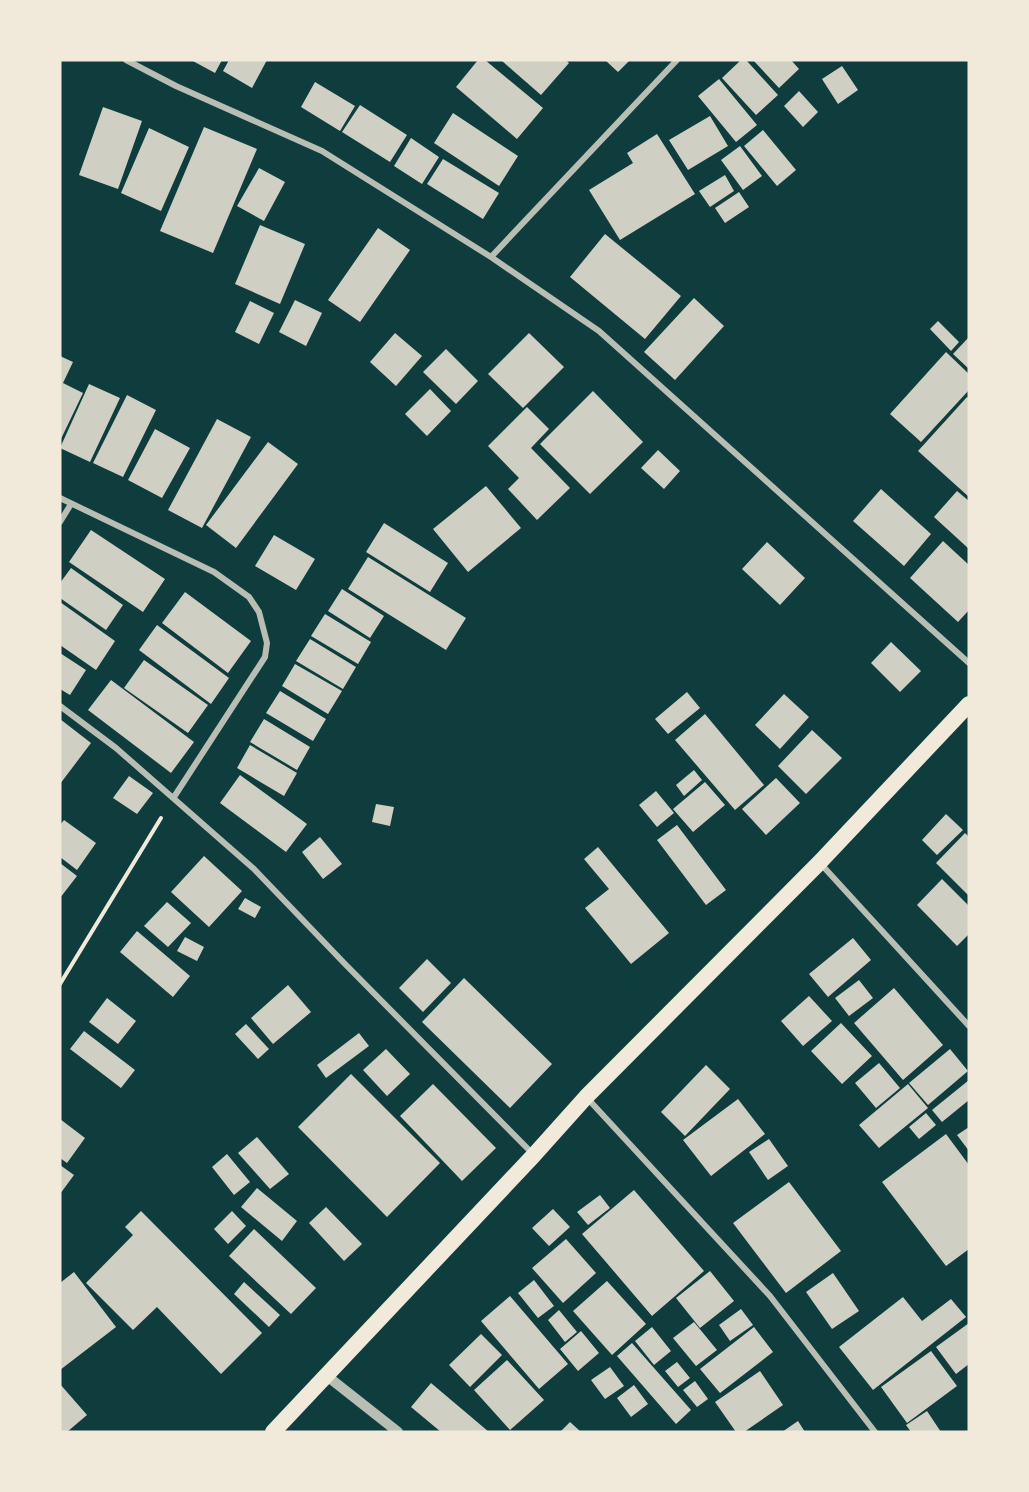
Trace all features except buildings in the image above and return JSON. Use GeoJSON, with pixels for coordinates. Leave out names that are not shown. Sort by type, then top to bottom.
{"type":"FeatureCollection","features":[{"type":"Feature","properties":{"kind":"highway"},"geometry":{"type":"LineString","coordinates":[[273,1432],[534,1155],[586,1096],[819,863],[969,704]]}},
{"type":"Feature","properties":{"kind":"street"},"geometry":{"type":"LineString","coordinates":[[126,60],[176,86],[322,151],[490,257],[599,331],[969,663]]}},
{"type":"Feature","properties":{"kind":"street"},"geometry":{"type":"LineString","coordinates":[[490,257],[677,60]]}},
{"type":"Feature","properties":{"kind":"street"},"geometry":{"type":"LineString","coordinates":[[60,498],[214,572],[249,597],[260,612],[267,643],[265,657],[174,797]]}},
{"type":"Feature","properties":{"kind":"street"},"geometry":{"type":"LineString","coordinates":[[60,522],[70,504]]}},
{"type":"Feature","properties":{"kind":"street"},"geometry":{"type":"LineString","coordinates":[[60,706],[116,748],[174,797],[254,870],[534,1155]]}},
{"type":"Feature","properties":{"kind":"street"},"geometry":{"type":"LineString","coordinates":[[819,863],[969,1026]]}},
{"type":"Feature","properties":{"kind":"street"},"geometry":{"type":"LineString","coordinates":[[586,1096],[770,1296],[875,1432]]}},
{"type":"Feature","properties":{"kind":"street"},"geometry":{"type":"LineString","coordinates":[[327,1376],[398,1432]]}},
{"type":"Feature","properties":{"kind":"path"},"geometry":{"type":"LineString","coordinates":[[60,984],[174,797]]}}]}
